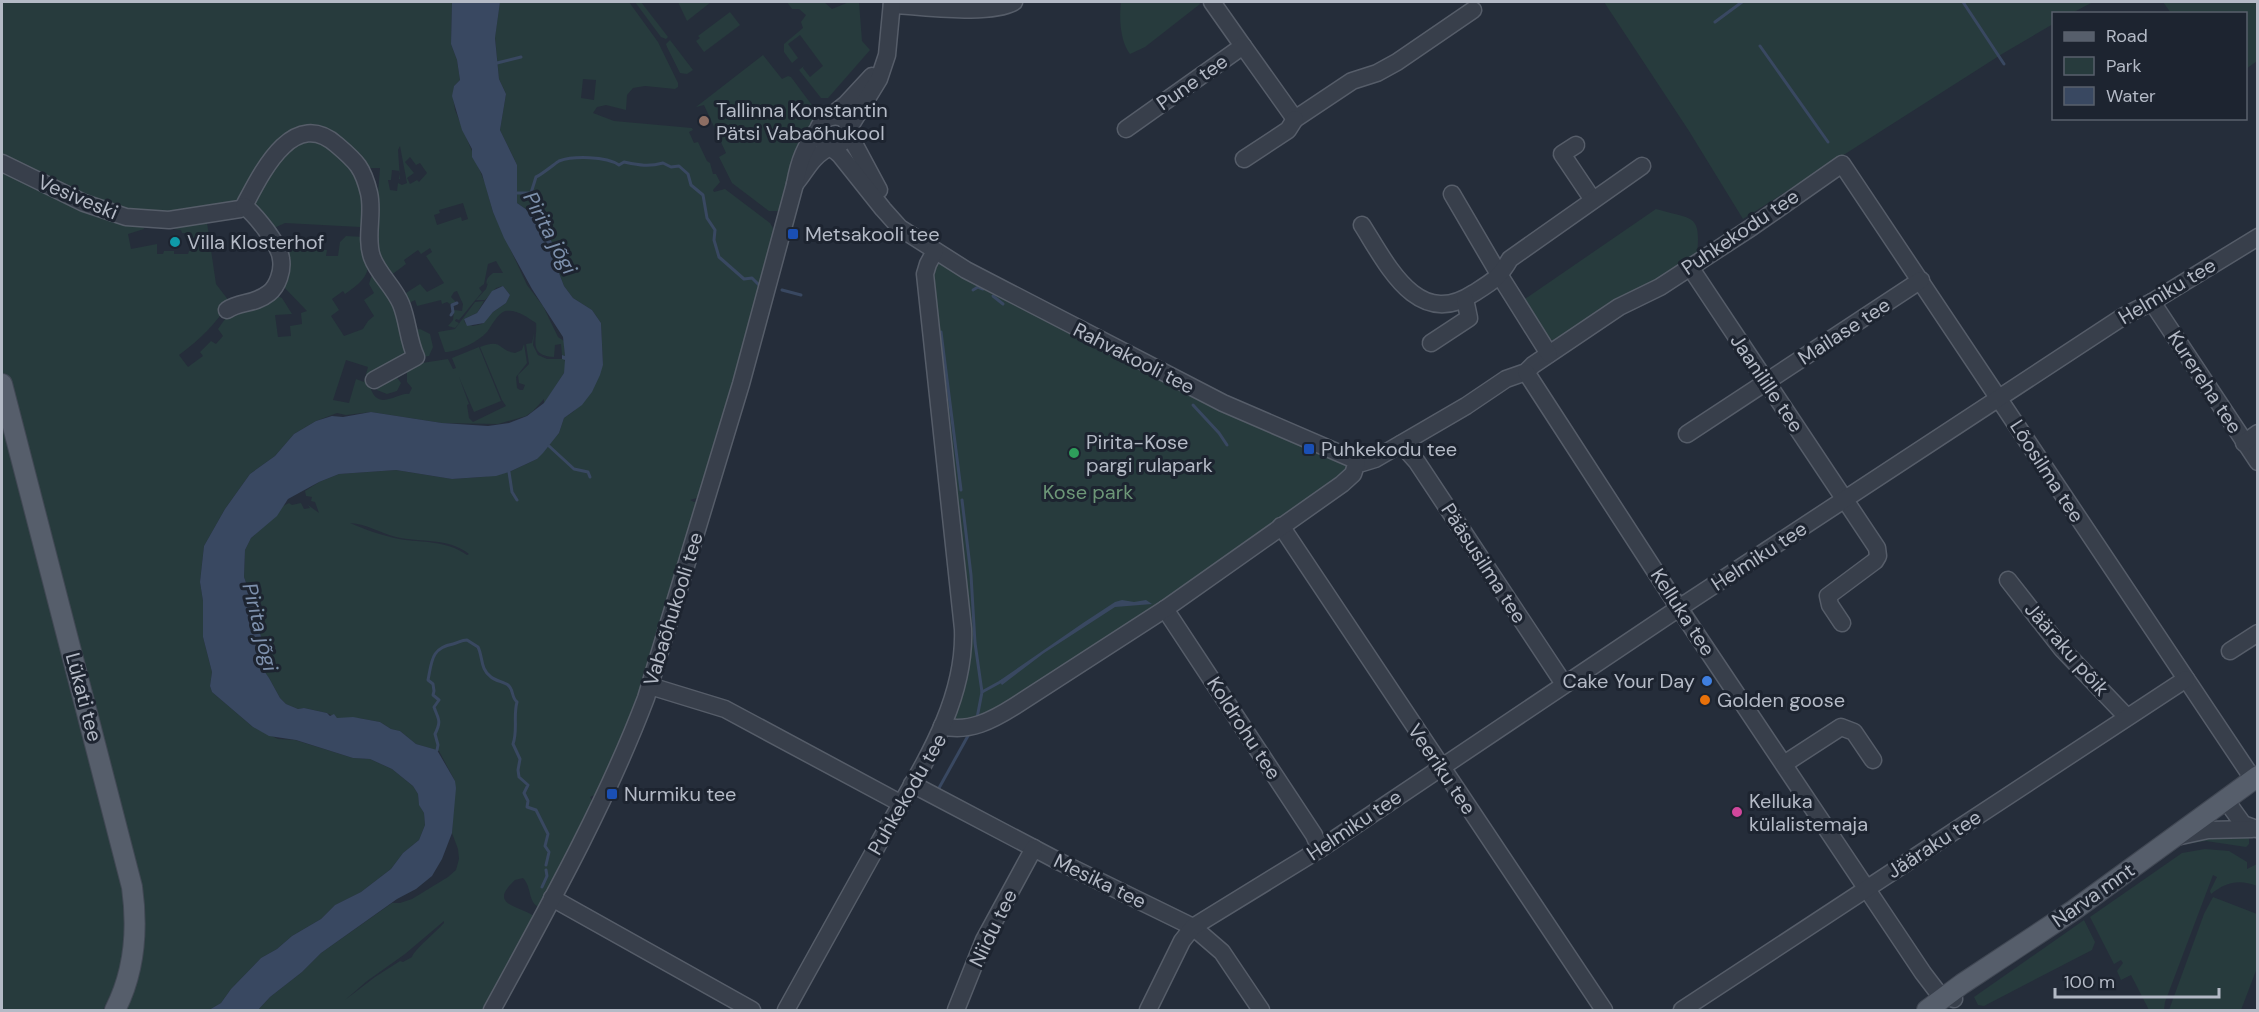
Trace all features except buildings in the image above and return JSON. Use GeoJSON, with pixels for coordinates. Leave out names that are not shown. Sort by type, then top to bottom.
{"type":"FeatureCollection","features":[{"type":"Feature","properties":{"kind":"main road","name":"Lükati tee"},"geometry":{"type":"LineString","coordinates":[[2,384],[132,887],[135,919],[134,953],[128,980],[115,1011]]}},
{"type":"Feature","properties":{"kind":"main road","name":"Narva mnt"},"geometry":{"type":"LineString","coordinates":[[1927,1011],[1946,1002],[2255,778]]}},
{"type":"Feature","properties":{"kind":"street"},"geometry":{"type":"LineString","coordinates":[[892,3],[978,9],[1007,6],[1014,2]]}},
{"type":"Feature","properties":{"kind":"street"},"geometry":{"type":"LineString","coordinates":[[1212,2],[1244,46]]}},
{"type":"Feature","properties":{"kind":"street","name":"Vabaõhukooli tee"},"geometry":{"type":"LineString","coordinates":[[849,131],[875,87],[887,55],[892,3]]}},
{"type":"Feature","properties":{"kind":"street"},"geometry":{"type":"LineString","coordinates":[[1244,159],[1288,130],[1295,119],[1352,81],[1377,73],[1397,62],[1473,10]]}},
{"type":"Feature","properties":{"kind":"street","name":"Pune tee"},"geometry":{"type":"LineString","coordinates":[[1125,129],[1244,46],[1295,119]]}},
{"type":"Feature","properties":{"kind":"street","name":"Vabaõhukooli tee"},"geometry":{"type":"LineString","coordinates":[[492,1011],[616,770],[650,686],[741,384],[801,157],[825,122],[846,104],[882,64]]}},
{"type":"Feature","properties":{"kind":"street"},"geometry":{"type":"LineString","coordinates":[[842,118],[849,131],[844,142],[832,146],[823,142],[819,133],[825,122],[842,118]]}},
{"type":"Feature","properties":{"kind":"street","name":"Rahvakooli tee"},"geometry":{"type":"LineString","coordinates":[[849,131],[881,194],[918,240]]}},
{"type":"Feature","properties":{"kind":"street"},"geometry":{"type":"LineString","coordinates":[[227,310],[234,306],[257,301],[277,285],[281,264],[280,253],[254,215],[244,206],[271,159],[285,145],[301,135],[314,133],[327,137],[358,164],[371,202],[371,255],[401,302],[416,357],[374,380]]}},
{"type":"Feature","properties":{"kind":"street"},"geometry":{"type":"LineString","coordinates":[[1576,145],[1562,154],[1593,200]]}},
{"type":"Feature","properties":{"kind":"street","name":"Vabaõhukooli tee"},"geometry":{"type":"LineString","coordinates":[[795,184],[815,158],[832,146]]}},
{"type":"Feature","properties":{"kind":"street","name":"Rahvakooli tee"},"geometry":{"type":"LineString","coordinates":[[832,146],[892,220],[935,251],[1004,291],[1223,403],[1357,462]]}},
{"type":"Feature","properties":{"kind":"street","name":"Vesiveski"},"geometry":{"type":"LineString","coordinates":[[2,163],[84,203],[131,218],[170,220],[236,210],[244,206]]}},
{"type":"Feature","properties":{"kind":"street","name":"Puhkekodu tee"},"geometry":{"type":"LineString","coordinates":[[786,1011],[942,726],[965,728],[997,717],[1165,609],[1347,480],[1355,471],[1357,462],[1371,461],[1506,379],[1526,372],[1619,307],[1660,287],[1752,227],[1842,164]]}},
{"type":"Feature","properties":{"kind":"street","name":"Lõosilma tee"},"geometry":{"type":"LineString","coordinates":[[1842,164],[2186,679],[2255,778]]}},
{"type":"Feature","properties":{"kind":"street"},"geometry":{"type":"LineString","coordinates":[[1362,225],[1396,278],[1422,300],[1438,306],[1460,302],[1500,276],[1510,259],[1642,166]]}},
{"type":"Feature","properties":{"kind":"street"},"geometry":{"type":"LineString","coordinates":[[1452,194],[1549,354]]}},
{"type":"Feature","properties":{"kind":"street","name":"Helmiku tee"},"geometry":{"type":"LineString","coordinates":[[1148,1011],[1182,941],[1192,927],[1320,849],[1564,684],[1623,648],[1679,608],[2124,316],[2152,302],[2258,237]]}},
{"type":"Feature","properties":{"kind":"street"},"geometry":{"type":"LineString","coordinates":[[935,251],[926,268],[926,279],[964,641],[960,671],[942,726]]}},
{"type":"Feature","properties":{"kind":"street","name":"Jaanilille tee"},"geometry":{"type":"LineString","coordinates":[[1690,267],[1877,548],[1878,555],[1875,561],[1828,596],[1830,605],[1842,624]]}},
{"type":"Feature","properties":{"kind":"street","name":"Mailase tee"},"geometry":{"type":"LineString","coordinates":[[1687,434],[1921,280]]}},
{"type":"Feature","properties":{"kind":"street"},"geometry":{"type":"LineString","coordinates":[[1431,343],[1469,318],[1465,299]]}},
{"type":"Feature","properties":{"kind":"street","name":"Kurereha tee"},"geometry":{"type":"LineString","coordinates":[[2152,302],[2251,438],[2258,462]]}},
{"type":"Feature","properties":{"kind":"street","name":"Kelluka tee"},"geometry":{"type":"LineString","coordinates":[[1526,372],[1679,608],[1923,973],[1946,1002]]}},
{"type":"Feature","properties":{"kind":"street","name":"Pääsusilma tee"},"geometry":{"type":"LineString","coordinates":[[1401,444],[1417,462],[1564,684]]}},
{"type":"Feature","properties":{"kind":"street","name":"Veeriku tee"},"geometry":{"type":"LineString","coordinates":[[1281,526],[1604,1011]]}},
{"type":"Feature","properties":{"kind":"street","name":"Jääraku põik"},"geometry":{"type":"LineString","coordinates":[[2008,580],[2062,649],[2127,717]]}},
{"type":"Feature","properties":{"kind":"street","name":"Koldrohu tee"},"geometry":{"type":"LineString","coordinates":[[1165,609],[1314,835],[1320,849]]}},
{"type":"Feature","properties":{"kind":"street"},"geometry":{"type":"LineString","coordinates":[[2230,651],[2258,633]]}},
{"type":"Feature","properties":{"kind":"street","name":"Jääraku tee"},"geometry":{"type":"LineString","coordinates":[[1682,1011],[2186,679]]}},
{"type":"Feature","properties":{"kind":"street"},"geometry":{"type":"LineString","coordinates":[[650,686],[725,709],[900,803]]}},
{"type":"Feature","properties":{"kind":"street"},"geometry":{"type":"LineString","coordinates":[[1784,764],[1841,727],[1854,732],[1873,760]]}},
{"type":"Feature","properties":{"kind":"street","name":"Mesika tee"},"geometry":{"type":"LineString","coordinates":[[912,784],[1192,927],[1222,951],[1261,1011]]}},
{"type":"Feature","properties":{"kind":"street"},"geometry":{"type":"LineString","coordinates":[[2222,802],[2236,816],[2255,829]]}},
{"type":"Feature","properties":{"kind":"street"},"geometry":{"type":"LineString","coordinates":[[2222,802],[2221,818],[2232,829]]}},
{"type":"Feature","properties":{"kind":"street"},"geometry":{"type":"LineString","coordinates":[[2173,838],[2208,830],[2255,829]]}},
{"type":"Feature","properties":{"kind":"street","name":"Niidu tee"},"geometry":{"type":"LineString","coordinates":[[956,1011],[984,940],[1034,848]]}},
{"type":"Feature","properties":{"kind":"street"},"geometry":{"type":"LineString","coordinates":[[552,898],[752,1011]]}},
{"type":"Feature","properties":{"kind":"green space"},"geometry":{"type":"Polygon","coordinates":[[[2,2],[452,2],[451,44],[457,60],[460,80],[454,86],[455,110],[485,183],[493,212],[527,285],[543,306],[558,337],[564,341],[565,356],[562,355],[561,344],[555,345],[554,357],[540,353],[536,345],[536,323],[514,311],[505,311],[500,314],[487,332],[473,343],[445,352],[438,332],[455,329],[475,302],[484,301],[477,313],[464,319],[465,323],[473,326],[482,324],[506,303],[510,295],[503,286],[496,288],[485,300],[476,300],[486,289],[490,275],[503,273],[496,261],[488,264],[484,284],[479,288],[482,292],[459,320],[456,319],[455,321],[459,323],[455,328],[448,326],[453,320],[454,310],[462,311],[463,304],[457,291],[451,297],[456,302],[450,304],[447,302],[442,304],[441,300],[417,306],[415,300],[409,303],[403,295],[420,284],[427,292],[444,283],[426,256],[432,252],[430,248],[421,254],[418,250],[404,260],[406,264],[390,276],[374,245],[380,168],[364,168],[367,204],[364,225],[360,227],[285,223],[274,228],[253,209],[143,224],[144,229],[128,234],[131,249],[157,244],[157,254],[174,251],[174,254],[188,254],[189,251],[193,251],[193,236],[189,236],[189,233],[182,233],[181,230],[160,227],[206,216],[216,284],[229,301],[207,331],[179,355],[188,367],[203,356],[200,352],[211,341],[216,344],[223,336],[218,329],[230,312],[253,311],[277,296],[282,298],[292,314],[275,315],[278,337],[291,336],[290,326],[302,324],[301,313],[307,311],[282,285],[281,241],[302,244],[302,248],[327,250],[326,256],[338,256],[340,242],[346,236],[365,237],[367,270],[365,276],[354,287],[345,294],[343,291],[332,299],[339,310],[331,316],[344,336],[363,329],[374,316],[364,300],[374,293],[369,284],[373,271],[386,283],[409,350],[370,386],[373,394],[378,398],[383,400],[409,394],[412,388],[407,382],[409,365],[448,359],[453,369],[456,368],[452,358],[479,347],[501,401],[474,412],[459,377],[469,404],[467,405],[469,418],[473,422],[506,406],[480,347],[496,344],[515,353],[522,350],[524,344],[527,363],[516,377],[517,388],[520,390],[523,390],[525,385],[519,383],[518,375],[529,364],[526,344],[532,343],[534,333],[533,345],[538,355],[547,359],[564,359],[566,364],[564,373],[544,404],[544,399],[526,416],[498,424],[442,423],[371,412],[346,415],[337,413],[316,421],[294,434],[275,456],[250,474],[225,509],[204,546],[200,582],[203,601],[203,637],[212,672],[210,686],[212,692],[253,727],[278,739],[295,740],[353,758],[370,759],[392,769],[413,786],[418,794],[425,825],[419,840],[403,853],[391,869],[361,892],[335,905],[321,919],[261,958],[231,989],[221,1003],[209,1010],[125,1010],[138,978],[142,953],[126,937],[118,978],[103,1010],[2,1010],[2,2]],[[400,146],[398,150],[399,171],[392,170],[391,180],[388,180],[390,190],[397,191],[398,183],[402,185],[407,183],[400,146]],[[410,157],[405,162],[414,173],[407,178],[410,184],[417,180],[419,182],[427,173],[420,163],[416,165],[410,157]],[[463,203],[439,210],[440,213],[434,215],[437,225],[461,217],[462,221],[468,219],[463,203]],[[346,360],[333,400],[349,403],[356,379],[364,382],[368,367],[346,360]]]}},
{"type":"Feature","properties":{"kind":"green space"},"geometry":{"type":"Polygon","coordinates":[[[500,2],[629,2],[658,42],[678,87],[675,89],[645,86],[633,88],[627,95],[626,110],[606,105],[597,107],[593,113],[614,121],[692,128],[693,130],[689,132],[694,143],[698,142],[710,163],[713,174],[716,174],[720,182],[713,190],[714,192],[725,189],[770,223],[774,230],[703,496],[690,500],[702,501],[654,655],[650,654],[648,658],[652,660],[647,678],[599,793],[590,797],[593,802],[592,807],[539,907],[533,902],[523,878],[515,880],[507,888],[504,895],[508,903],[534,916],[486,1010],[258,1010],[321,953],[392,903],[412,899],[448,877],[456,870],[459,859],[452,833],[455,781],[439,751],[416,744],[400,731],[391,729],[380,722],[358,718],[337,718],[327,713],[304,708],[298,709],[286,704],[280,698],[258,662],[261,637],[252,621],[254,606],[244,577],[245,550],[251,538],[277,515],[283,506],[289,503],[292,505],[301,503],[304,509],[310,508],[308,505],[319,513],[315,502],[311,501],[312,497],[306,496],[305,491],[339,474],[396,470],[452,479],[482,477],[509,472],[537,459],[559,433],[564,418],[574,411],[603,365],[601,323],[592,310],[573,298],[564,286],[559,273],[561,263],[558,254],[540,219],[517,203],[517,165],[500,130],[506,94],[499,79],[495,37],[500,2]],[[583,79],[581,98],[594,100],[596,80],[583,79]],[[350,523],[399,539],[443,544],[469,554],[452,545],[405,539],[350,523]],[[444,921],[405,954],[367,981],[345,1000],[375,977],[400,961],[403,962],[412,957],[444,921]]]}},
{"type":"Feature","properties":{"kind":"green space"},"geometry":{"type":"Polygon","coordinates":[[[635,2],[641,2],[668,37],[666,39],[661,37],[635,2]]]}},
{"type":"Feature","properties":{"kind":"green space"},"geometry":{"type":"Polygon","coordinates":[[[678,2],[711,2],[687,21],[678,2]]]}},
{"type":"Feature","properties":{"kind":"green space"},"geometry":{"type":"Polygon","coordinates":[[[787,2],[824,2],[832,9],[849,2],[859,2],[862,41],[870,50],[828,98],[821,98],[799,70],[804,66],[803,68],[810,77],[823,66],[800,35],[788,44],[798,58],[792,63],[784,52],[784,44],[803,28],[801,22],[806,15],[799,9],[792,9],[787,2]]]}},
{"type":"Feature","properties":{"kind":"green space"},"geometry":{"type":"Polygon","coordinates":[[[1121,2],[1199,2],[1200,4],[1145,47],[1130,54],[1124,43],[1121,29],[1121,2]]]}},
{"type":"Feature","properties":{"kind":"green space"},"geometry":{"type":"Polygon","coordinates":[[[1604,2],[2093,2],[2074,12],[2052,12],[2052,25],[1743,219],[1689,131],[1604,2]]]}},
{"type":"Feature","properties":{"kind":"green space"},"geometry":{"type":"Polygon","coordinates":[[[2163,2],[2257,2],[2257,61],[2247,68],[2247,12],[2170,12],[2163,2]]]}},
{"type":"Feature","properties":{"kind":"green space"},"geometry":{"type":"Polygon","coordinates":[[[730,12],[740,25],[704,52],[696,41],[700,38],[698,36],[730,12]]]}},
{"type":"Feature","properties":{"kind":"green space"},"geometry":{"type":"Polygon","coordinates":[[[670,40],[693,70],[687,74],[680,73],[666,44],[670,40]]]}},
{"type":"Feature","properties":{"kind":"green space"},"geometry":{"type":"Polygon","coordinates":[[[763,55],[782,79],[791,77],[814,108],[814,115],[780,211],[769,211],[732,183],[719,157],[726,153],[704,105],[696,107],[763,55]]]}},
{"type":"Feature","properties":{"kind":"green space"},"geometry":{"type":"Polygon","coordinates":[[[1656,209],[1692,220],[1698,232],[1697,256],[1557,342],[1550,339],[1525,299],[1656,209]]]}},
{"type":"Feature","properties":{"kind":"green space","name":"Kose park"},"geometry":{"type":"Polygon","coordinates":[[[939,262],[1349,466],[1348,475],[991,718],[954,720],[952,716],[961,680],[929,285],[939,262]]]}},
{"type":"Feature","properties":{"kind":"green space"},"geometry":{"type":"Polygon","coordinates":[[[420,329],[430,334],[433,347],[429,356],[422,357],[412,331],[420,329]]]}},
{"type":"Feature","properties":{"kind":"green space"},"geometry":{"type":"Polygon","coordinates":[[[396,376],[401,383],[397,391],[387,394],[377,390],[375,386],[396,376]]]}},
{"type":"Feature","properties":{"kind":"green space"},"geometry":{"type":"Polygon","coordinates":[[[2249,835],[2249,844],[2246,847],[2206,841],[2185,844],[2195,837],[2249,835]]]}},
{"type":"Feature","properties":{"kind":"green space"},"geometry":{"type":"Polygon","coordinates":[[[2205,849],[2229,851],[2247,862],[2247,869],[2257,864],[2257,886],[2238,882],[2222,887],[2211,894],[2210,891],[2217,877],[2213,875],[2164,1010],[2149,1010],[2131,975],[2121,980],[2117,971],[2123,963],[2121,960],[2114,964],[2090,917],[2182,853],[2205,849]]]}},
{"type":"Feature","properties":{"kind":"green space"},"geometry":{"type":"Polygon","coordinates":[[[2213,897],[2257,914],[2257,968],[2241,1010],[2169,1010],[2204,914],[2213,897]]]}},
{"type":"Feature","properties":{"kind":"green space"},"geometry":{"type":"Polygon","coordinates":[[[2084,920],[2095,942],[2092,950],[1984,1006],[1978,1005],[1974,997],[2084,920]]]}},
{"type":"Feature","properties":{"kind":"water"},"geometry":{"type":"Polygon","coordinates":[[[452,2],[500,2],[495,38],[499,79],[506,94],[500,130],[517,165],[517,203],[540,219],[558,254],[561,263],[559,273],[564,286],[573,298],[592,310],[601,323],[603,365],[592,392],[582,405],[564,418],[559,433],[537,459],[496,476],[452,479],[396,470],[339,474],[288,499],[277,516],[251,538],[245,550],[244,577],[254,606],[252,621],[261,637],[258,662],[280,698],[286,704],[298,709],[304,708],[327,713],[330,716],[334,714],[337,718],[353,717],[380,722],[391,729],[400,731],[416,744],[437,750],[455,781],[452,833],[442,859],[432,876],[321,953],[258,1010],[209,1010],[221,1003],[231,989],[261,958],[321,919],[335,905],[361,892],[391,869],[403,853],[419,840],[425,825],[418,794],[413,786],[392,769],[370,759],[353,758],[296,740],[269,736],[253,727],[212,692],[210,686],[212,672],[203,637],[203,601],[200,582],[204,546],[225,509],[250,474],[275,456],[294,434],[316,421],[332,416],[343,417],[371,412],[442,423],[488,426],[509,423],[527,416],[544,403],[564,373],[563,337],[532,289],[504,238],[493,212],[482,174],[472,157],[472,149],[462,130],[452,96],[454,86],[460,80],[457,60],[451,44],[452,2]]]}},
{"type":"Feature","properties":{"kind":"water"},"geometry":{"type":"Polygon","coordinates":[[[503,286],[510,295],[506,303],[493,312],[484,323],[467,326],[464,319],[477,313],[492,291],[503,286]]]}},
{"type":"Feature","properties":{"kind":"water"},"geometry":{"type":"Polygon","coordinates":[[[1122,600],[1134,602],[1146,600],[1152,604],[1115,607],[1044,653],[1002,685],[999,681],[1083,623],[1115,602],[1122,600]]]}},
{"type":"Feature","properties":{"kind":"waterway"},"geometry":{"type":"LineString","coordinates":[[1715,22],[1742,2]]}},
{"type":"Feature","properties":{"kind":"waterway"},"geometry":{"type":"LineString","coordinates":[[1963,2],[2004,64]]}},
{"type":"Feature","properties":{"kind":"waterway"},"geometry":{"type":"LineString","coordinates":[[1760,46],[1828,142]]}},
{"type":"Feature","properties":{"kind":"waterway"},"geometry":{"type":"LineString","coordinates":[[497,63],[521,57]]}},
{"type":"Feature","properties":{"kind":"waterway","name":"Pirita jõgi"},"geometry":{"type":"LineString","coordinates":[[517,193],[531,193],[536,177],[565,159],[589,158],[606,160],[619,165],[624,162],[644,165],[663,163],[671,167],[679,166],[688,174],[691,185],[703,195],[707,218],[715,230],[714,240],[719,257],[744,279],[752,278],[759,285]]}},
{"type":"Feature","properties":{"kind":"waterway"},"geometry":{"type":"LineString","coordinates":[[973,290],[978,287],[983,289]]}},
{"type":"Feature","properties":{"kind":"waterway"},"geometry":{"type":"LineString","coordinates":[[782,290],[801,295]]}},
{"type":"Feature","properties":{"kind":"waterway"},"geometry":{"type":"LineString","coordinates":[[993,296],[1003,304]]}},
{"type":"Feature","properties":{"kind":"waterway"},"geometry":{"type":"LineString","coordinates":[[451,315],[452,305],[457,303]]}},
{"type":"Feature","properties":{"kind":"waterway"},"geometry":{"type":"LineString","coordinates":[[941,332],[961,490]]}},
{"type":"Feature","properties":{"kind":"waterway"},"geometry":{"type":"LineString","coordinates":[[1193,405],[1227,445]]}},
{"type":"Feature","properties":{"kind":"waterway"},"geometry":{"type":"LineString","coordinates":[[549,446],[574,469],[588,472],[590,477]]}},
{"type":"Feature","properties":{"kind":"waterway"},"geometry":{"type":"LineString","coordinates":[[509,472],[512,492],[517,500]]}},
{"type":"Feature","properties":{"kind":"waterway"},"geometry":{"type":"LineString","coordinates":[[962,500],[971,575],[975,643],[982,692],[977,718]]}},
{"type":"Feature","properties":{"kind":"waterway"},"geometry":{"type":"LineString","coordinates":[[437,750],[435,734],[439,720],[434,707],[439,700],[433,695],[433,684],[428,680],[432,661],[440,649],[467,640],[478,647],[487,674],[508,685],[517,702],[513,744],[520,759],[519,777],[528,785],[524,793],[528,801],[527,807],[536,810],[548,834],[545,846],[549,852],[546,865]]}},
{"type":"Feature","properties":{"kind":"waterway"},"geometry":{"type":"LineString","coordinates":[[982,692],[1002,681]]}},
{"type":"Feature","properties":{"kind":"waterway"},"geometry":{"type":"LineString","coordinates":[[939,788],[969,734]]}},
{"type":"Feature","properties":{"kind":"waterway"},"geometry":{"type":"LineString","coordinates":[[542,887],[547,876],[546,870]]}},
{"type":"Feature","properties":{"kind":"place","name":"Tallinna Konstantin Pätsi Vabaõhukool"},"geometry":{"type":"Point","coordinates":[704,121]}},
{"type":"Feature","properties":{"kind":"place","name":"Metsakooli tee"},"geometry":{"type":"Point","coordinates":[793,234]}},
{"type":"Feature","properties":{"kind":"place","name":"Villa Klosterhof"},"geometry":{"type":"Point","coordinates":[175,242]}},
{"type":"Feature","properties":{"kind":"place","name":"Puhkekodu tee"},"geometry":{"type":"Point","coordinates":[1309,449]}},
{"type":"Feature","properties":{"kind":"place","name":"Pirita-Kose pargi rulapark"},"geometry":{"type":"Point","coordinates":[1074,453]}},
{"type":"Feature","properties":{"kind":"place","name":"Cake Your Day"},"geometry":{"type":"Point","coordinates":[1707,681]}},
{"type":"Feature","properties":{"kind":"place","name":"Golden goose"},"geometry":{"type":"Point","coordinates":[1705,700]}},
{"type":"Feature","properties":{"kind":"place","name":"Nurmiku tee"},"geometry":{"type":"Point","coordinates":[612,794]}},
{"type":"Feature","properties":{"kind":"place","name":"Kelluka külalistemaja"},"geometry":{"type":"Point","coordinates":[1737,812]}}]}
